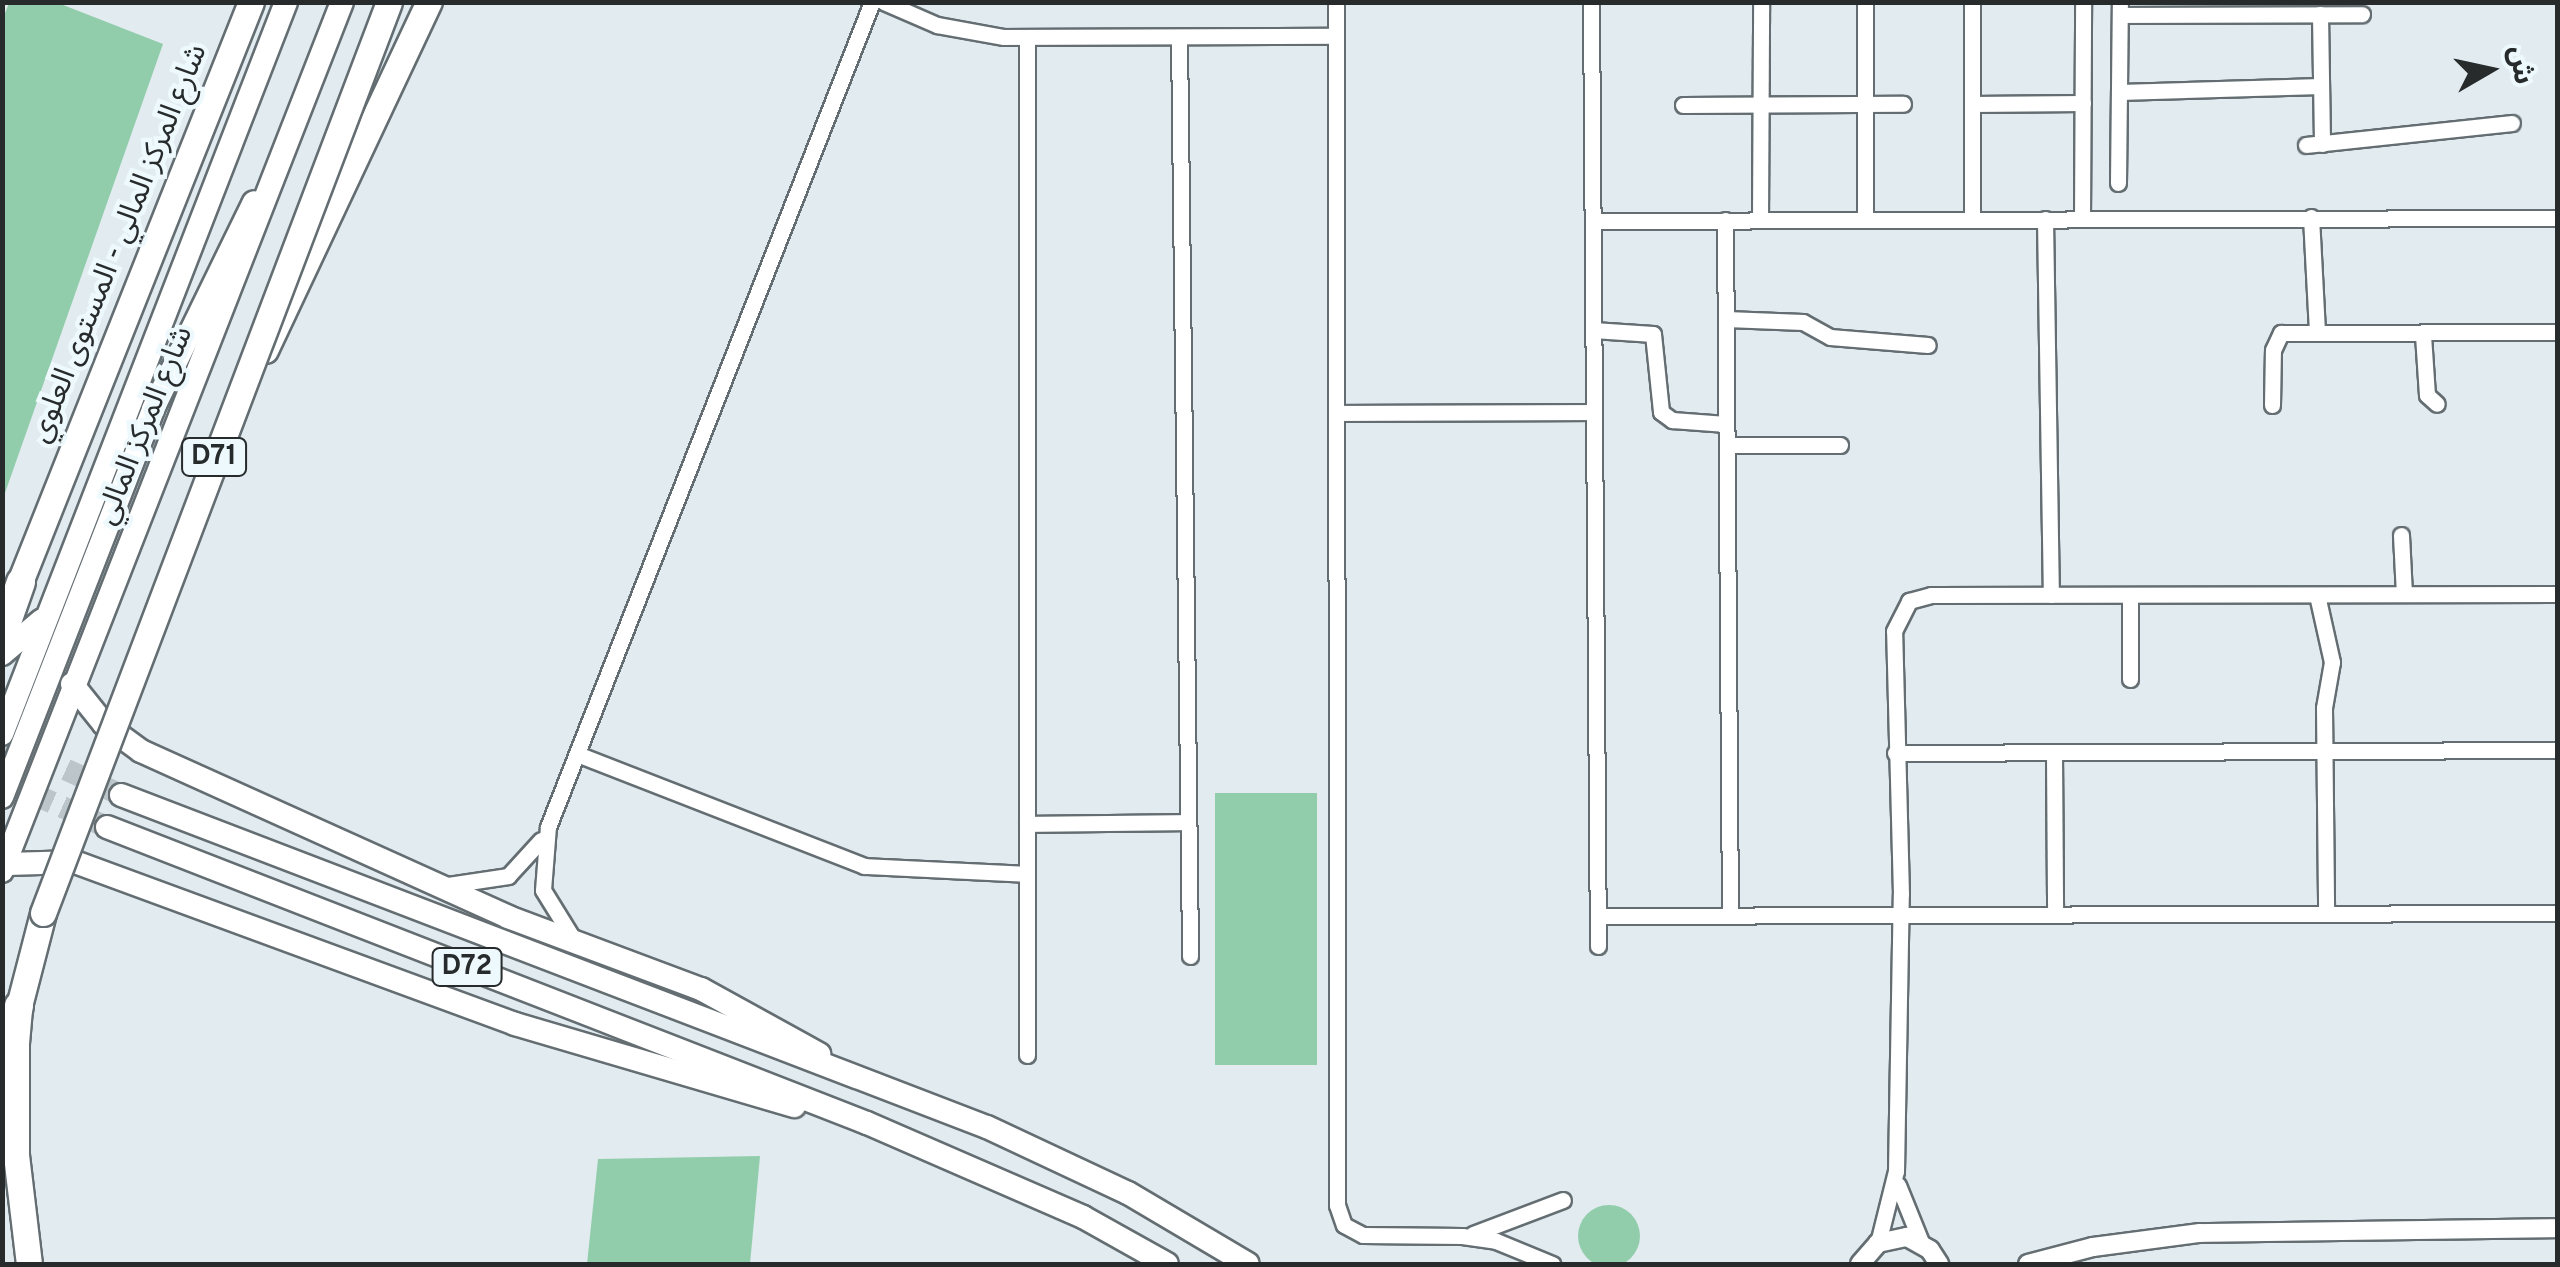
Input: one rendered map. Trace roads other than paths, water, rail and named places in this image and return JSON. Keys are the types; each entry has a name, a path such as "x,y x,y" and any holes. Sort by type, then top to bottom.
{"highway":[{"name":"شارع المركز المالي - المستوى العلوي","path":"2,620 21,582 251,2"},
{"name":"D71","path":"19,1006 43,914 389,2"},
{"path":"241,388 287,311 429,2"},
{"path":"2,636 21,582"},
{"path":"2,1069 19,1006"},
{"path":"19,1006 16,1155 29,1264"}],"main road":[{"name":"شارع المركز المالي","path":"5,717 286,2"},
{"name":"شارع المركز المالي","path":"4,867 72,684 342,2"},
{"path":"2,797 8,770 165,382 305,98"},
{"path":"2,654 48,614"},
{"path":"72,684 128,744 441,886 741,1008 841,1072"},
{"name":"D72","path":"121,795 841,1072 1082,1170 1248,1264"},
{"name":"D72","path":"107,827 827,1108 1052,1203 1167,1264"},
{"path":"4,867 75,862 584,1046 757,1099 827,1108"}],"street":[{"path":"578,943 558,924 543,890 548,827 872,2"},
{"path":"884,2 959,31 1026,38 1336,36"},
{"path":"1336,2 1337,1204 1344,1224 1362,1235 1462,1236 1496,1241 1552,1264"},
{"path":"1591,2 1598,946"},
{"path":"1760,220 1761,2"},
{"path":"1864,2 1864,220"},
{"path":"1972,2 1972,219"},
{"path":"2082,218 2083,2"},
{"path":"2118,183 2120,9 2362,14"},
{"path":"2320,14 2321,86 2314,144 2512,123"},
{"path":"1179,37 1190,956"},
{"path":"1026,38 1027,1055"},
{"path":"2119,92 2321,86"},
{"path":"1972,104 2083,103"},
{"path":"1683,105 1903,104"},
{"path":"2311,218 2317,333"},
{"path":"1593,221 2558,218"},
{"path":"2045,219 2050,595"},
{"path":"1725,220 1730,915"},
{"path":"1726,318 1803,322 1830,337 1928,344"},
{"path":"1593,330 1654,334 1660,412 1672,420 1726,424"},
{"path":"2272,405 2275,340 2281,333 2558,332"},
{"path":"2423,335 2427,395 2437,404"},
{"path":"1336,413 1594,412"},
{"path":"1726,445 1840,446"},
{"path":"2401,536 2404,594"},
{"path":"2317,594 2332,652 2325,750 2326,914"},
{"path":"1860,1264 1878,1242 1896,1171 1894,630 1901,609 1920,596 2558,594"},
{"path":"2130,595 2130,678"},
{"path":"5,717 8,770"},
{"path":"1895,753 2558,750"},
{"path":"577,754 864,866 1027,874"},
{"path":"2054,754 2054,914"},
{"path":"1027,824 1188,822"},
{"path":"441,886 508,876 548,827"},
{"path":"1598,916 2558,913"},
{"path":"1896,1171 1920,1242 1943,1263"},
{"path":"1462,1236 1563,1200"},
{"path":"2028,1264 2092,1248 2200,1234 2558,1228"},
{"path":"1878,1242 1920,1242"}],"tunnel":[{"path":"6,742 121,795"},
{"path":"2,780 107,827"}]}
